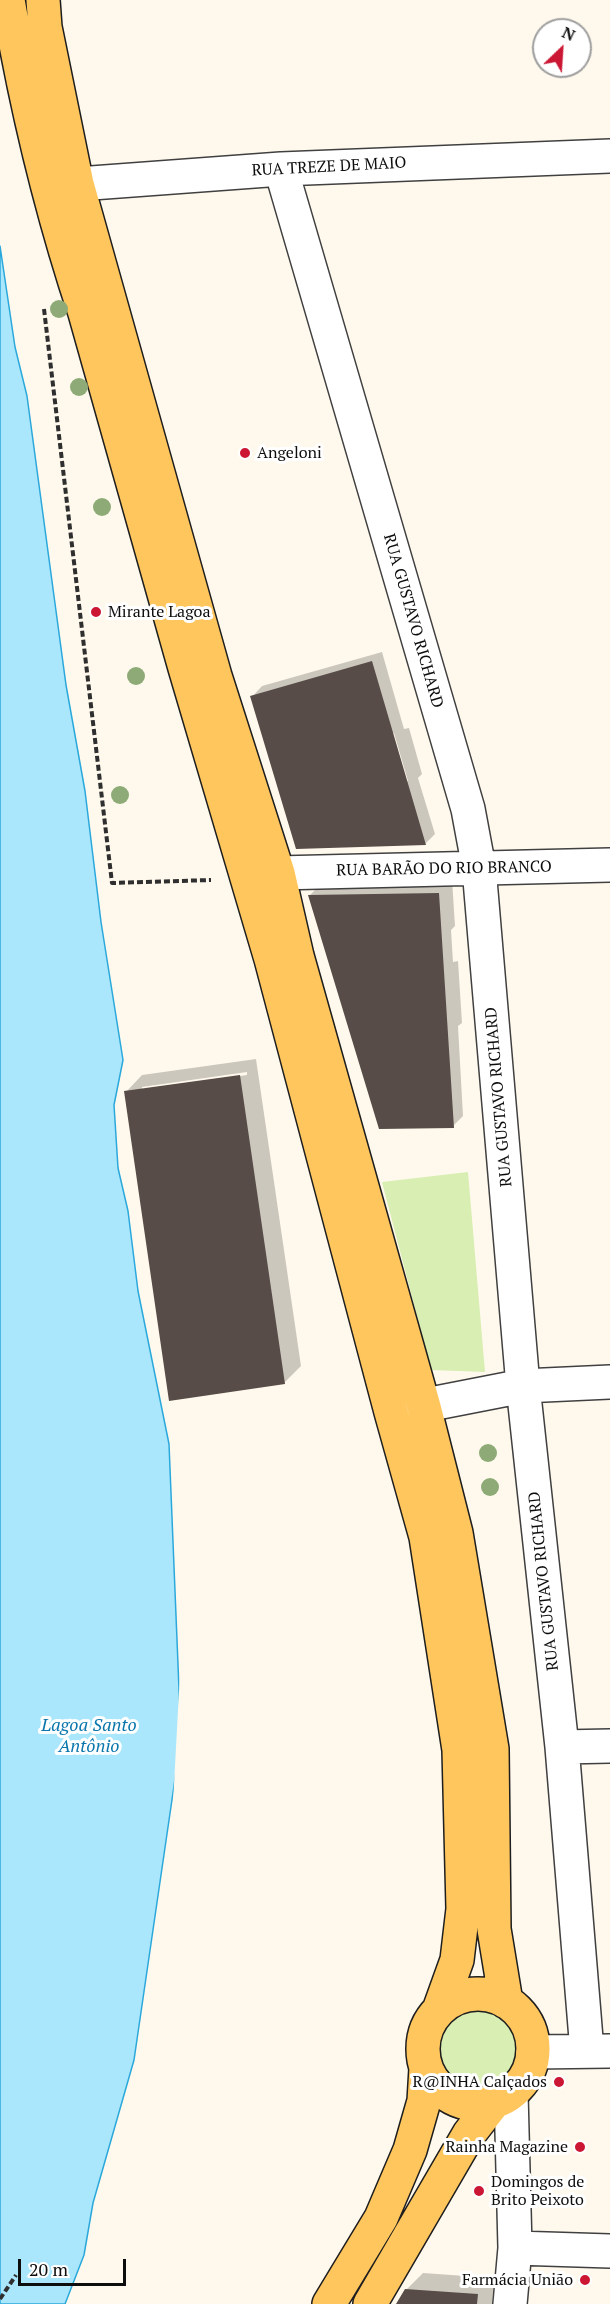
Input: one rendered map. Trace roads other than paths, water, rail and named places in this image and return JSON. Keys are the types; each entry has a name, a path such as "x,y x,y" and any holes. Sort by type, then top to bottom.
{"main road":[{"path":"8,0 23,88 63,185 184,613 215,676 263,876 297,956 347,1185 391,1412 426,1538 459,1750 463,1910 457,1960 439,2010 427,2027 423,2047 426,2068 424,2101 410,2150 381,2218 329,2304"},
{"path":"43,0 63,185"},
{"path":"347,1185 424,1407 456,1533 492,1749 494,1929 506,2001"},
{"path":"370,2304 469,2134 502,2097 526,2075 533,2052 530,2033 521,2015 506,2001 489,1995 471,1994 454,2000 439,2010"},
{"path":"426,2068 440,2088 461,2102 477,2104 502,2097"}],"street":[{"name":"RUA TREZE DE MAIO","path":"63,185 281,169 610,156"},
{"name":"RUA GUSTAVO RICHARD","path":"281,169 468,809 479,868 523,1386 598,2051"},
{"name":"RUA BARÃO DO RIO BRANCO","path":"263,876 610,865"},
{"path":"391,1412 523,1386 610,1382"},
{"path":"562,1747 610,1746"},
{"path":"533,2052 598,2051"},
{"path":"502,2097 515,2248 510,2304"},
{"path":"515,2248 610,2252"}],"water":[{"name":"Lagoa Santo Antônio","path":"0,246 15,347 27,396 66,685 85,791 101,922 123,1060 114,1105 118,1168 128,1211 138,1291 169,1444 181,1738 134,2060 93,2203 84,2255 65,2304 0,2304"}],"place":[{"name":"Angeloni","path":"245,453"},
{"name":"Mirante Lagoa","path":"96,612"},
{"name":"R@INHA Calçados","path":"559,2082"},
{"name":"Rainha Magazine","path":"580,2147"},
{"name":"Domingos de Brito Peixoto","path":"479,2191"},
{"name":"Farmácia União","path":"585,2280"}]}
